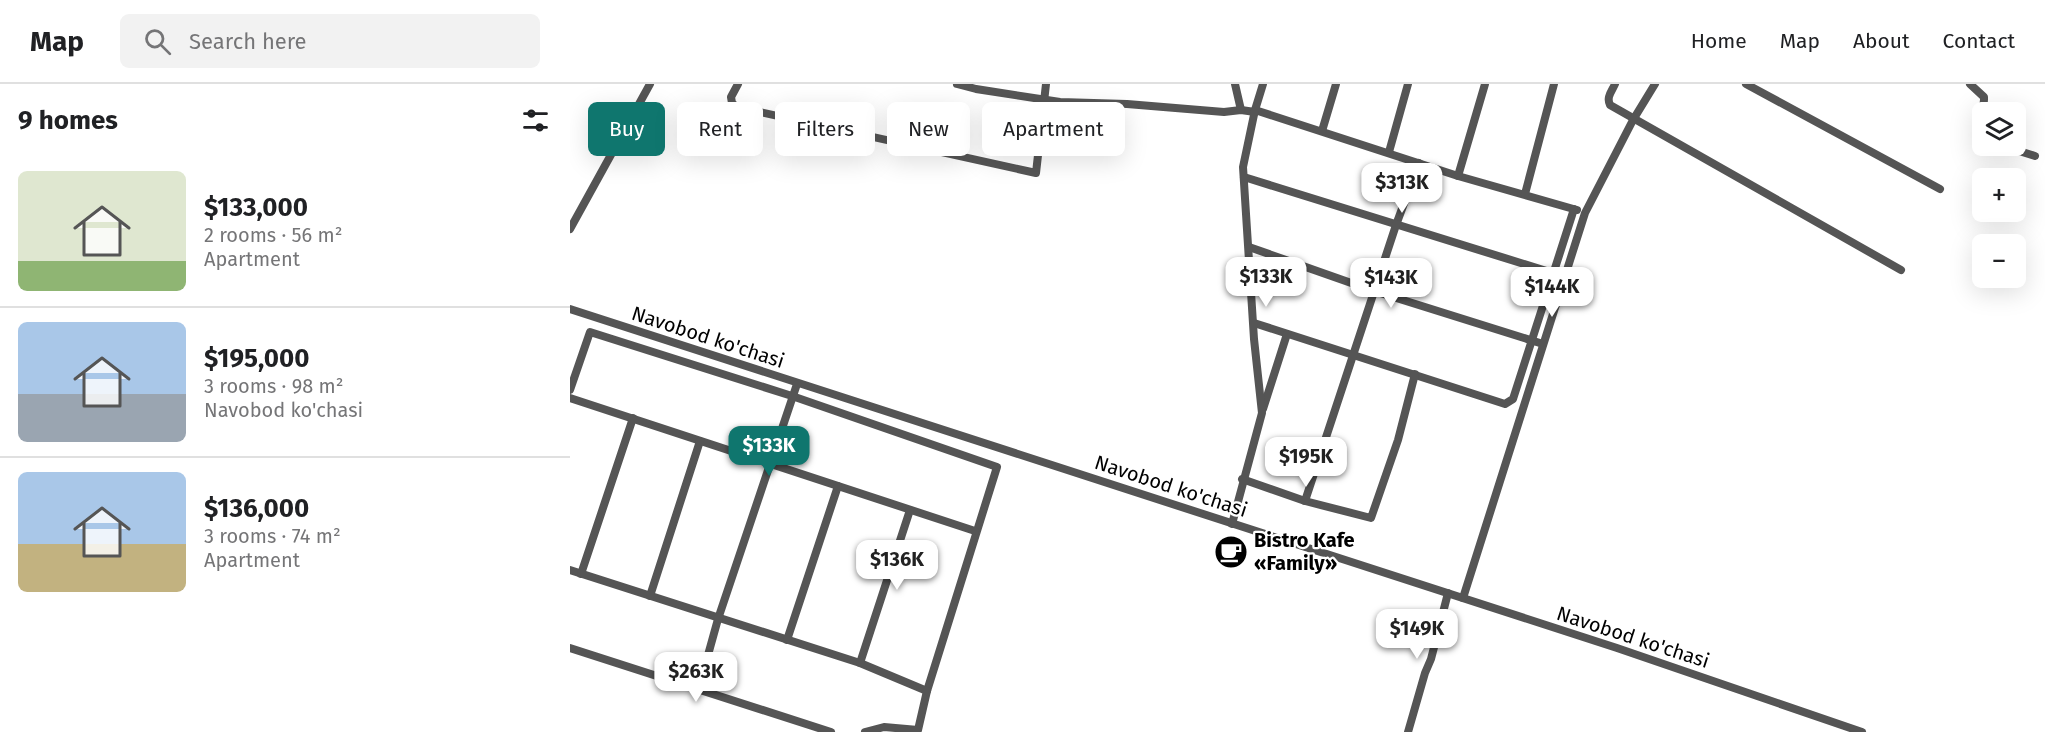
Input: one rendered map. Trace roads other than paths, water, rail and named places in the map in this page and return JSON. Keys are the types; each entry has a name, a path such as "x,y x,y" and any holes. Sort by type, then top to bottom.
{"street":[{"path":"570,229 650,84"},
{"path":"738,84 731,97 732,103 737,107 1036,173 1046,84"},
{"path":"957,84 1060,102 1127,104 1224,112 1255,111 1389,152 1458,176 1585,213"},
{"path":"1235,84 1241,110"},
{"path":"1262,413 1243,167 1263,84"},
{"path":"1322,131 1336,84"},
{"path":"1389,152 1408,84"},
{"path":"1458,176 1485,84"},
{"path":"1525,194 1554,84"},
{"path":"1615,84 1608,101 1610,105 1633,120 1901,270"},
{"path":"1463,598 1585,213 1633,120 1655,84"},
{"path":"1746,84 1940,189"},
{"path":"1970,84 1984,97 1985,102"},
{"path":"2026,153 2035,156"},
{"path":"1305,501 1396,225 1419,163"},
{"path":"1244,177 1553,273"},
{"path":"1254,323 1505,404 1513,399 1574,209"},
{"path":"1249,247 1374,291 1543,344"},
{"name":"Navobod ko'chasi","path":"570,309 1448,593 1862,732"},
{"path":"570,390 590,332 792,396 997,467 975,531 927,691 918,730 884,727 865,732"},
{"path":"1232,524 1242,479 1287,334"},
{"path":"1242,479 1305,501 1371,518 1398,440 1415,375"},
{"path":"698,691 718,619 797,384"},
{"path":"570,398 975,531"},
{"path":"581,574 633,418"},
{"path":"650,596 700,441"},
{"path":"788,640 838,486"},
{"path":"860,663 910,510"},
{"path":"570,570 860,663 927,691"},
{"path":"1408,732 1431,659 1448,593"},
{"path":"570,648 831,732"}],"place":[{"name":"Bistro Kafe «Family»","path":"1231,552"}]}
